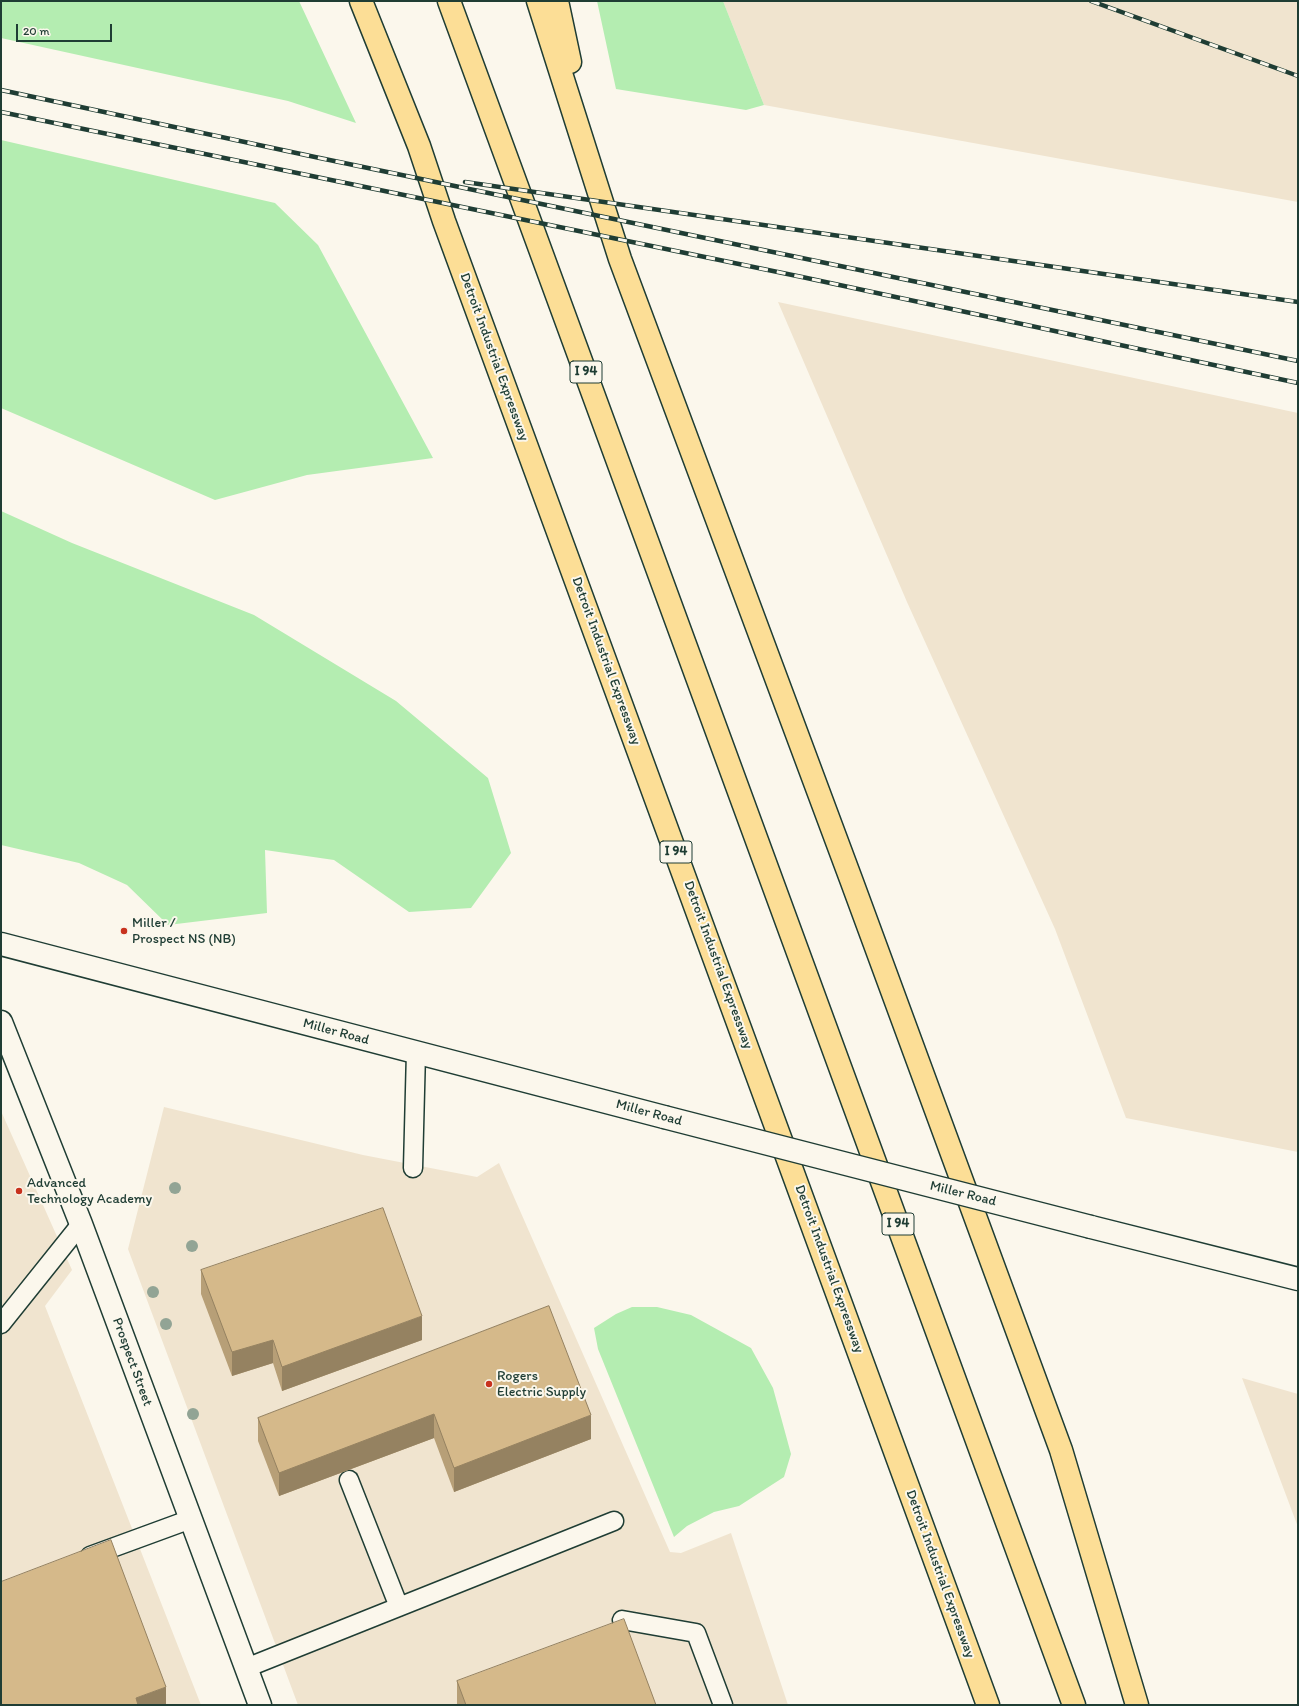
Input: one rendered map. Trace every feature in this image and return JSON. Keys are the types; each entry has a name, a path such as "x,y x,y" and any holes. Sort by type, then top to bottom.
{"highway":[{"name":"Detroit Industrial Expressway","path":"361,1 420,146 444,221 988,1705"},
{"name":"I 94","path":"449,1 767,864 1074,1705"},
{"path":"538,1 622,266 852,882 1061,1450 1137,1705"},
{"path":"557,1 595,184"}],"main road":[{"name":"Miller Road","path":"1,944 664,1117 1298,1279"},
{"name":"Prospect Street","path":"1,1022 81,1224 260,1705"}],"lane":[{"path":"413,1168 416,1052"},
{"path":"1,1324 81,1224"},
{"path":"349,1480 399,1607"},
{"path":"71,1562 190,1519"},
{"path":"246,1668 614,1521"},
{"path":"622,1620 696,1633 723,1705"}],"shaded area":[{"path":"723,1 1298,1 1298,202 764,105"},
{"path":"778,302 1298,413 1298,1152 1126,1118 1055,929 907,602"},
{"path":"164,1107 363,1155 477,1177 499,1163 670,1552 681,1553 731,1533 788,1705 298,1705 128,1249"},
{"path":"1,1111 72,1270 45,1306 201,1705 1,1705"},
{"path":"1242,1378 1298,1394 1298,1527"}],"green space":[{"path":"1,1 299,1 356,123 288,101 1,38"},
{"path":"597,1 723,1 764,105 746,110 616,89"},
{"path":"1,140 275,203 318,245 433,458 307,475 215,500 1,408"},
{"path":"1,511 72,543 254,615 396,701 488,778 511,853 471,908 409,912 334,860 265,850 267,913 168,925 127,885 79,863 1,845"},
{"path":"632,1307 657,1307 691,1315 751,1348 773,1388 791,1454 784,1477 739,1506 714,1512 687,1526 674,1537 598,1349 594,1328 616,1314"}],"building":[{"path":"383,1208 422,1316 282,1367 273,1340 232,1352 201,1270"},
{"name":"Rogers Electric Supply","path":"549,1306 591,1415 454,1468 434,1414 279,1473 258,1418"},
{"path":"111,1540 166,1687 136,1698 138,1705 1,1705 1,1582"},
{"path":"624,1619 656,1705 466,1705 457,1681"}],"railway":[{"path":"1091,1 1298,76"},
{"path":"1,90 315,157 1298,361"},
{"path":"1,112 802,277 1298,383"},
{"path":"465,182 1298,302"}],"place":[{"name":"Miller / Prospect NS (NB)","path":"124,931"},
{"name":"Advanced Technology Academy","path":"19,1191"},
{"name":"Rogers Electric Supply","path":"489,1384"}]}
